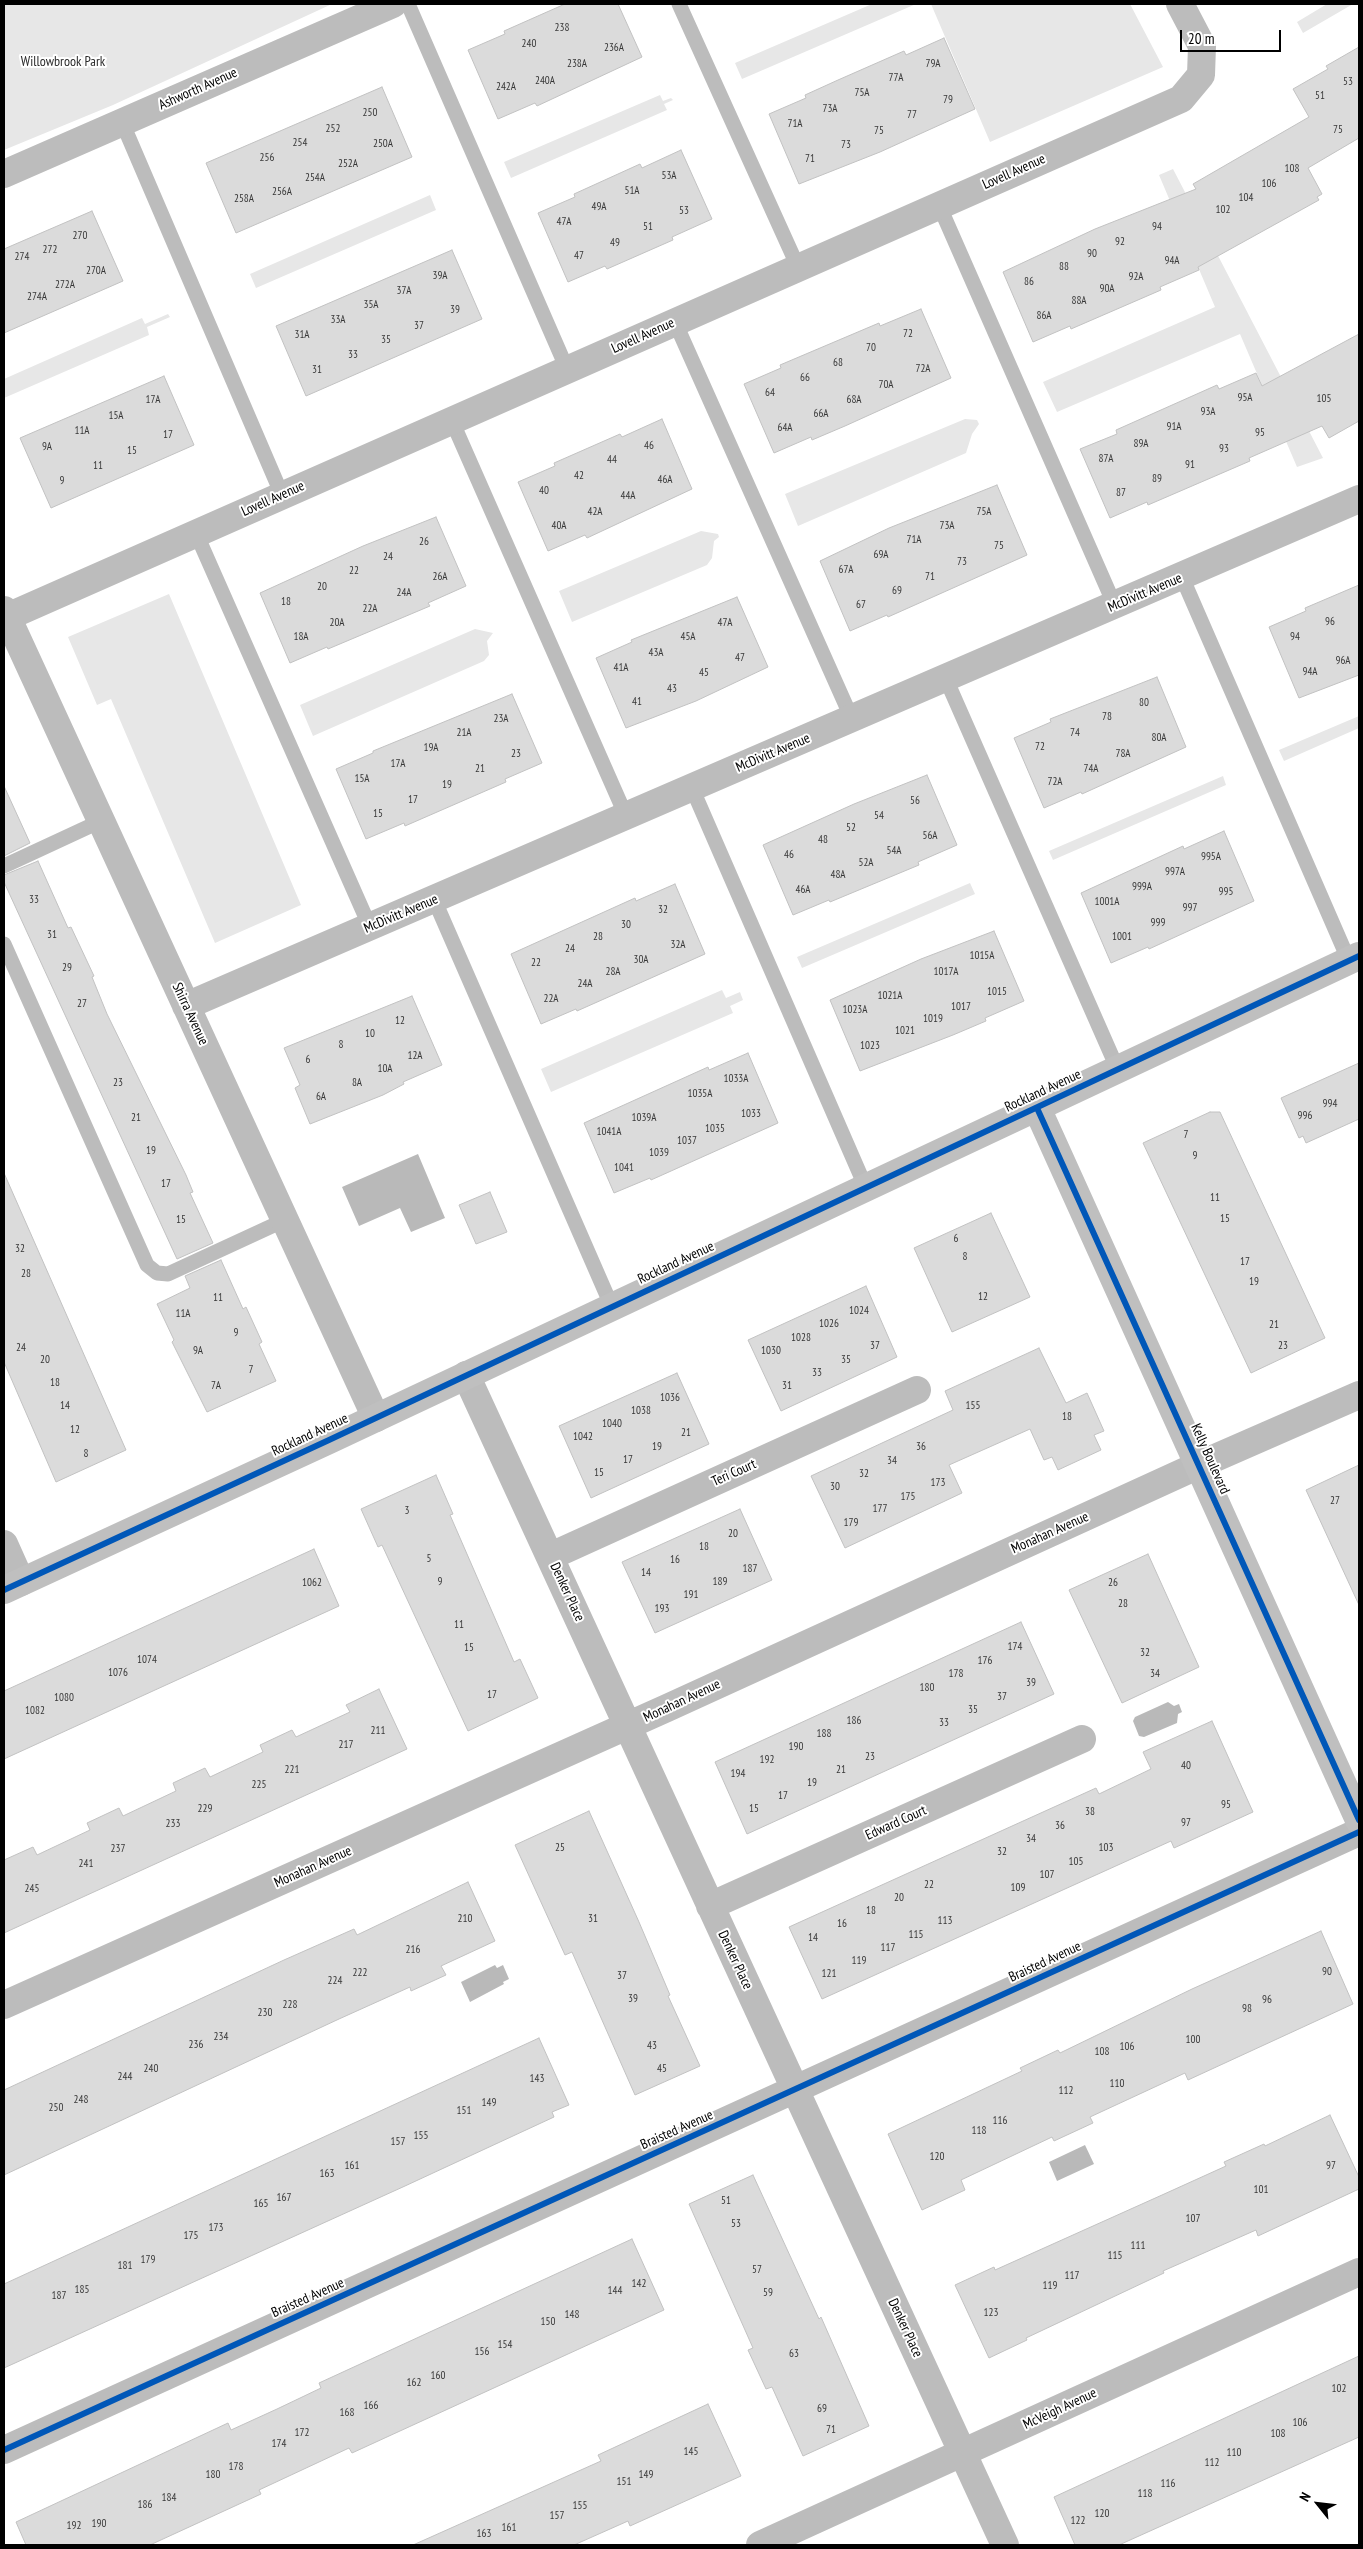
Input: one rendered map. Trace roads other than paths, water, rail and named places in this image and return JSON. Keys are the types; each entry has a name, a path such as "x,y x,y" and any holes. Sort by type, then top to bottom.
{"street":[{"name":"Ashworth Avenue","path":"4,174 393,4"},
{"name":"Lovell Avenue","path":"5,613 196,533 1181,99 1201,75 1202,46 1180,4"},
{"name":"McDivitt Avenue","path":"186,1006 1359,499"},
{"name":"Shirra Avenue","path":"5,613 376,1418"},
{"name":"Rockland Avenue","path":"12,1586 376,1418 1354,959"},
{"name":"Kelly Boulevard","path":"1037,1108 1359,1820"},
{"name":"Denker Place","path":"466,1375 1005,2545"},
{"name":"Teri Court","path":"551,1556 917,1390"},
{"name":"Monahan Avenue","path":"4,2005 628,1726 1199,1465 1359,1395"},
{"path":"4,1544 12,1586"},
{"name":"Edward Court","path":"710,1906 1082,1739"},
{"name":"Braisted Avenue","path":"4,2450 1359,1832"},
{"name":"McVeigh Avenue","path":"760,2545 1359,2272"}],"lane":[{"path":"408,4 567,369"},
{"path":"679,4 798,267"},
{"path":"122,122 282,495"},
{"path":"939,205 1115,606"},
{"path":"675,322 852,719"},
{"path":"452,421 626,816"},
{"path":"196,533 370,927"},
{"path":"1182,577 1354,959"},
{"path":"946,678 1118,1070"},
{"path":"692,788 866,1188"},
{"path":"4,866 101,821"},
{"path":"434,900 612,1306"},
{"path":"4,944 147,1265 157,1273 168,1274 285,1220"}],"park label":[{"name":"Willowbrook Park","path":"63,62"}]}
